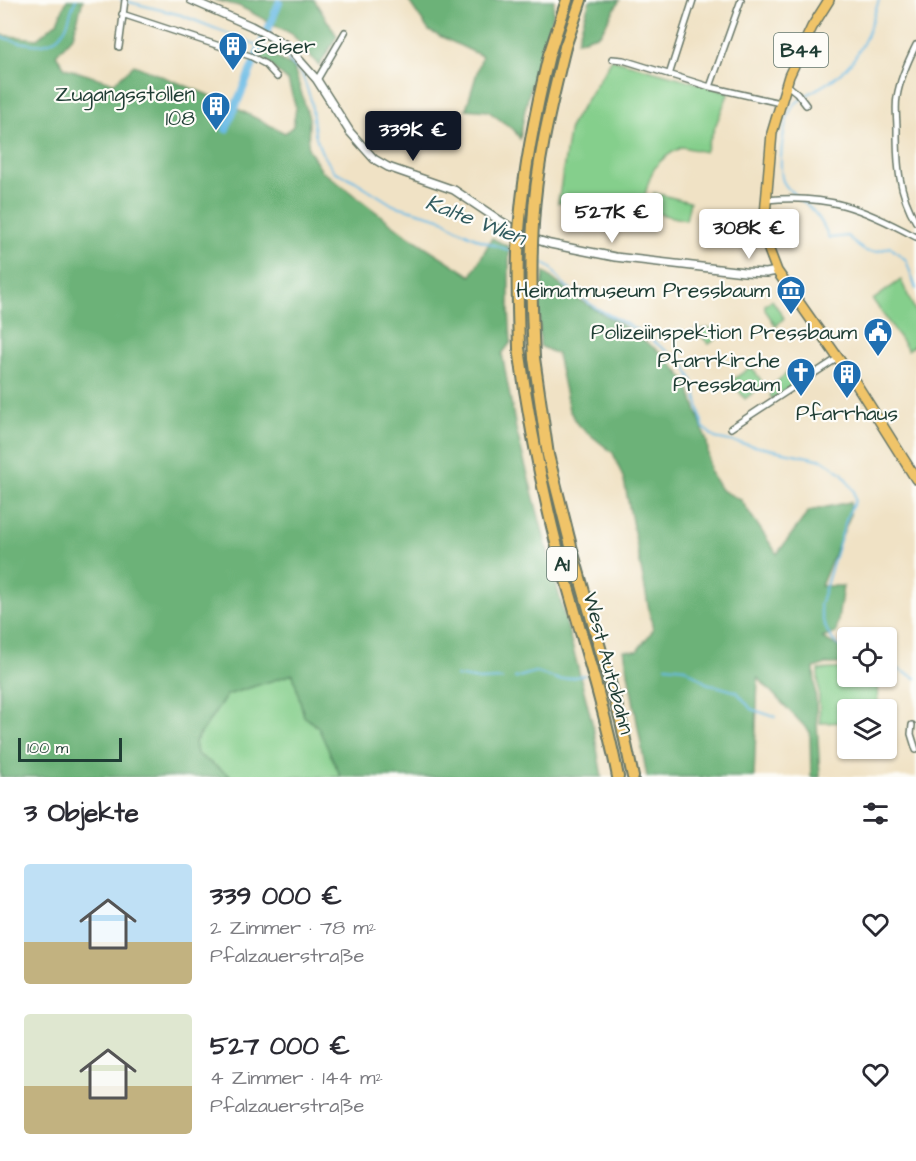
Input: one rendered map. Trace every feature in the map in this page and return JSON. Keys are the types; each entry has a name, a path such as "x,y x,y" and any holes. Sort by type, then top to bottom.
{"highway":[{"name":"West Autobahn","path":"567,0 549,55 533,120 520,220 517,272 519,348 527,411 539,473 606,723 618,777"},
{"name":"West Autobahn","path":"581,0 565,47 546,124 533,222 531,274 534,358 548,455 572,550 621,722 633,777"}],"main road":[{"name":"B44","path":"829,0 812,27 786,84 780,104 768,154 767,240 777,271 838,358 916,478"}],"street":[{"path":"119,47 125,0"},
{"path":"191,0 277,39 297,55 317,80 350,132 374,159 454,190 528,237 550,244 615,257 744,272 777,271"},
{"path":"669,75 693,0"},
{"path":"710,87 741,0"},
{"path":"122,12 250,56 265,64 277,77"},
{"path":"317,80 345,32"},
{"path":"916,45 901,81 897,99 896,159 901,188 916,222"},
{"path":"612,59 623,60 710,87 780,104"},
{"path":"786,84 806,105"},
{"path":"766,200 791,197 840,204 861,210 916,237"},
{"path":"731,428 838,358"},
{"path":"912,725 911,734 916,750"}],"green space":[{"path":"67,0 83,0 73,36 56,55 65,68 114,83 134,65 216,98 285,133 293,126 296,108 288,81 261,57 263,49 294,68 309,118 308,148 321,170 404,233 471,276 492,238 509,247 511,342 502,354 516,429 593,726 602,777 341,777 318,727 304,716 293,674 227,695 195,741 197,754 232,777 0,777 0,35 37,39 57,22"},
{"path":"215,0 314,0 337,36 319,66 292,34 239,6"},
{"path":"408,0 554,0 553,15 538,59 520,139 514,130 488,111 466,109 482,56 429,31"},
{"path":"590,0 620,0 600,34 577,41"},
{"path":"612,59 729,92 705,152 682,147 664,158 651,175 643,203 558,203 570,126"},
{"path":"654,193 690,202 686,220 650,212"},
{"path":"544,272 579,300 623,326 664,355 687,382 707,442 710,472 721,490 741,500 777,554 809,511 850,502 850,516 821,586 843,586 836,633 822,638 837,646 837,664 826,664 814,668 820,777 811,777 810,732 758,678 754,777 647,777 624,650 637,651 653,630 624,480 613,453 578,425 569,410 557,354 540,346 539,312"},
{"path":"901,280 916,313 916,344 908,350 873,300"},
{"path":"772,300 784,318 776,326 765,310 765,305"},
{"path":"719,327 724,333 709,344 695,330"},
{"path":"801,366 807,376 772,399 770,395 773,392 770,387 790,371 791,373"},
{"path":"751,367 764,384 745,399 731,381"},
{"path":"837,669 837,687 877,687 878,699 837,699 837,722 820,723 818,670"},
{"path":"293,674 304,716 318,727 341,777 232,777 197,754 195,742 227,695"}],"waterway":[{"name":"Kalte Wien","path":"0,37 34,44 50,42 58,37 66,27 76,0"},
{"name":"Kalte Wien","path":"121,0 181,15 285,56 302,74 311,100 315,134 321,151 334,171 355,181 393,205 440,218 480,240 514,252"},
{"path":"879,0 867,35 854,59 835,78 802,98 792,109 783,138 782,178 791,191 818,217 829,238 848,236 862,249 871,252 890,247 906,260 916,289"},
{"path":"226,129 279,3"},
{"name":"Kalte Wien","path":"534,258 551,268 563,284 596,308 641,332 684,364 693,382 703,427 715,438 823,460 842,473 854,491 855,501 848,514 820,605 822,619 837,644"},
{"path":"666,666 685,668 706,683 737,692 751,709 775,717"},
{"name":"Kalte Wien","path":"897,668 916,678"},
{"path":"515,678 535,672 560,680 585,675"},
{"path":"456,676 479,680 502,679"}],"place":[{"name":"Seiser","path":"233,72"},
{"name":"Zugangsstollen 108","path":"216,132"},
{"name":"Heimatmuseum Pressbaum","path":"791,316"},
{"name":"Polizeiinspektion Pressbaum","path":"878,358"},
{"name":"Pfarrkirche Pressbaum","path":"801,398"},
{"name":"Pfarrhaus","path":"847,400"}]}
